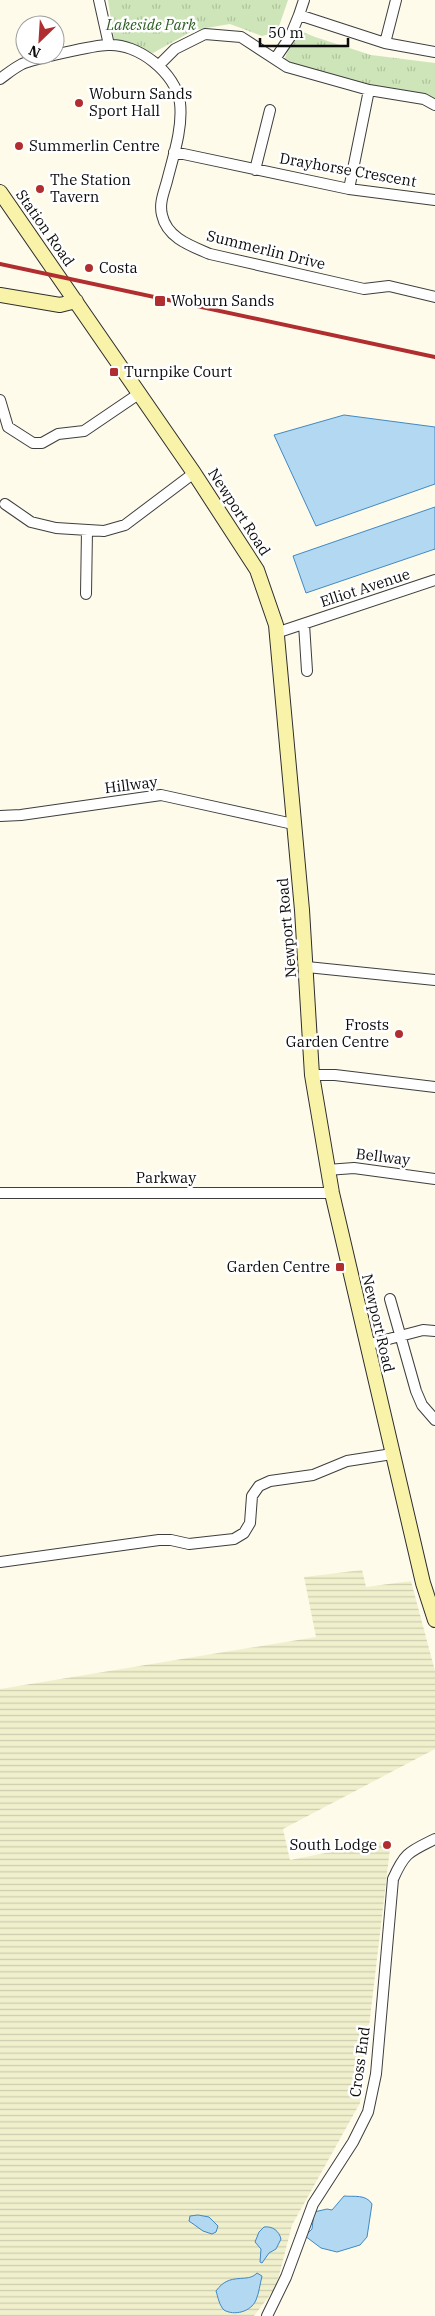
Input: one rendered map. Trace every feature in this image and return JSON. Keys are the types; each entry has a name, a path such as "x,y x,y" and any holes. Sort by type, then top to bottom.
{"street":[{"path":"99,0 108,45"},
{"path":"274,59 290,37 304,0"},
{"path":"385,43 396,0"},
{"path":"299,15 385,43 435,52"},
{"path":"159,66 175,49 205,34 240,37 287,67 369,90 424,99 435,105"},
{"name":"Summerlin Drive","path":"0,79 23,63 108,45 132,49 159,66 168,75 180,102 178,138 161,204 162,216 168,229 177,238 190,246 210,254 364,289 389,286 435,297"},
{"path":"349,189 369,90"},
{"name":"Drayhorse Crescent","path":"255,170 270,110"},
{"name":"Drayhorse Crescent","path":"174,152 349,189 435,200"},
{"name":"Station Road","path":"0,192 63,283"},
{"name":"Newport Road","path":"63,283 140,393 257,570 276,625 307,967 312,1075 327,1170 392,1454 423,1583 435,1620"},
{"path":"0,294 60,305 76,301"},
{"path":"0,400 4,429 33,443 42,443 58,434 84,432 140,393"},
{"path":"5,504 31,522 56,528 104,531 125,525 194,473"},
{"path":"86,594 87,530"},
{"name":"Elliot Avenue","path":"276,633 435,580"},
{"path":"304,624 307,671"},
{"name":"Hillway","path":"0,816 20,816 161,795 293,824"},
{"path":"307,967 435,980"},
{"path":"312,1075 335,1075 435,1087"},
{"name":"Bellway","path":"327,1170 354,1168 435,1179"},
{"name":"Parkway","path":"0,1193 332,1193"},
{"path":"390,1299 416,1391 422,1405 435,1420"},
{"path":"366,1345 423,1330 435,1331"},
{"path":"0,1562 159,1540 171,1540 189,1544 234,1539 244,1533 250,1523 252,1496 259,1486 270,1481 313,1475 347,1461 392,1454"},
{"name":"Cross End","path":"267,2316 286,2277 313,2204 353,2142 368,2112 376,2074 393,1879 402,1859 410,1852 435,1839"}],"green space":[{"name":"Lakeside Park","path":"108,0 288,0 277,32 262,36 230,24 194,30 153,53 114,39"},
{"path":"296,29 371,55 435,63 435,103 313,72 284,61"},
{"path":"362,1570 366,1587 411,1581 435,1671 435,1749 283,1829 290,1860 391,1840 360,2103 292,2225 276,2287 254,2316 0,2316 0,1689 316,1637 304,1577"}],"water":[{"path":"344,415 435,427 435,484 316,526 274,435"},
{"path":"435,507 435,549 306,593 293,556"},
{"path":"344,2196 363,2197 372,2204 367,2237 360,2245 337,2252 321,2248 305,2236 312,2229 314,2212 327,2209 332,2210"},
{"path":"190,2216 209,2217 218,2226 216,2232 212,2234 203,2231 189,2221"},
{"path":"264,2227 270,2227 275,2230 281,2239 276,2249 269,2253 262,2263 260,2262 261,2249 255,2242 259,2232"},
{"path":"257,2273 262,2276 254,2304 246,2310 237,2313 224,2310 216,2291 221,2285 232,2279 248,2278"}],"railway":[{"path":"0,264 435,357"}],"place":[{"name":"Woburn Sands Sport Hall","path":"79,103"},
{"name":"Summerlin Centre","path":"19,146"},
{"name":"The Station Tavern","path":"40,189"},
{"name":"Costa","path":"89,268"},
{"name":"Woburn Sands","path":"160,301"},
{"name":"Turnpike Court","path":"114,372"},
{"name":"Frosts Garden Centre","path":"399,1034"},
{"name":"Garden Centre","path":"340,1267"},
{"name":"South Lodge","path":"387,1845"}]}
